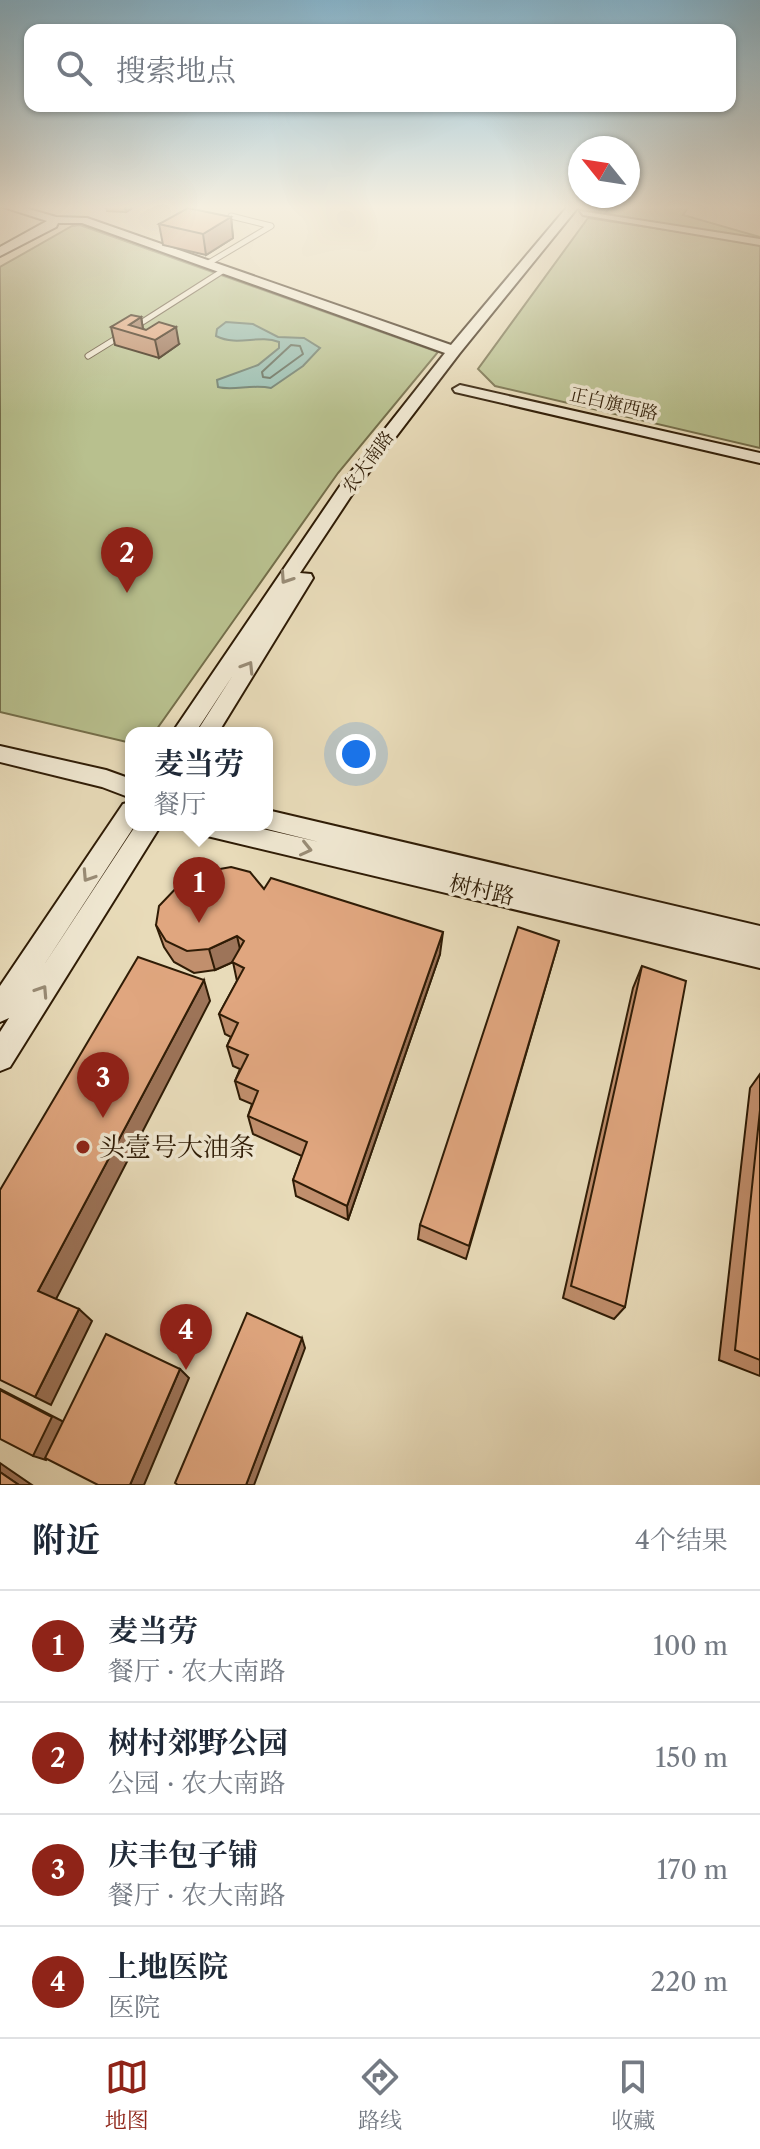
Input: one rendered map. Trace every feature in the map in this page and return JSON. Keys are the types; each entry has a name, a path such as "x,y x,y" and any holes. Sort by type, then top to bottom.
{"main road":[{"path":"239,275 454,351"},
{"name":"农大南路","path":"187,727 346,490 454,351 522,275"},
{"name":"农大南路","path":"211,727 359,493 530,275"},
{"name":"正白旗西路","path":"460,389 760,458"},
{"path":"0,754 106,779 125,787"},
{"path":"0,1009 125,820"},
{"name":"树村路","path":"273,821 760,938"},
{"path":"0,1057 145,831"},
{"name":"树村路","path":"229,831 760,956"}],"lane":[{"path":"88,356 216,275"}],"green space":[{"path":"0,275 222,275 438,352 338,473 158,727 125,727 125,742 0,712"},
{"path":"546,275 760,275 760,448 495,386 478,369"}],"water":[{"path":"226,322 253,324 278,337 304,338 320,348 303,366 271,388 218,387 217,380 258,365 279,348 279,342 271,340 232,340 216,336 217,329"}],"building":[{"path":"131,315 141,317 129,325 146,330 159,322 176,327 155,340 111,327"},
{"path":"231,867 250,872 264,889 271,878 443,932 347,1206 293,1180 307,1142 248,1116 258,1091 235,1081 248,1055 227,1046 238,1023 219,1014 244,968 232,962 244,941 237,936 209,949 187,951 166,941 156,925 159,906 180,884 203,872"},
{"path":"518,927 559,941 469,1246 420,1225"},
{"path":"138,957 204,980 38,1291 79,1309 35,1397 0,1380 0,1190"},
{"path":"642,966 686,981 625,1307 571,1286"},
{"path":"760,1110 760,1360 735,1350"},
{"path":"247,1313 302,1338 246,1485 178,1485 175,1483"},
{"path":"106,1334 180,1369 130,1485 98,1485 45,1458"},
{"path":"0,1390 52,1417 33,1456 0,1439"},
{"path":"0,1472 19,1485 0,1485"}],"place":[{"name":"树村郊野公园","path":"127,593"},
{"name":"麦当劳","path":"199,923"},
{"name":"庆丰包子铺","path":"103,1118"},
{"name":"头壹号大油条","path":"83,1147"},
{"name":"上地医院","path":"186,1370"}]}
